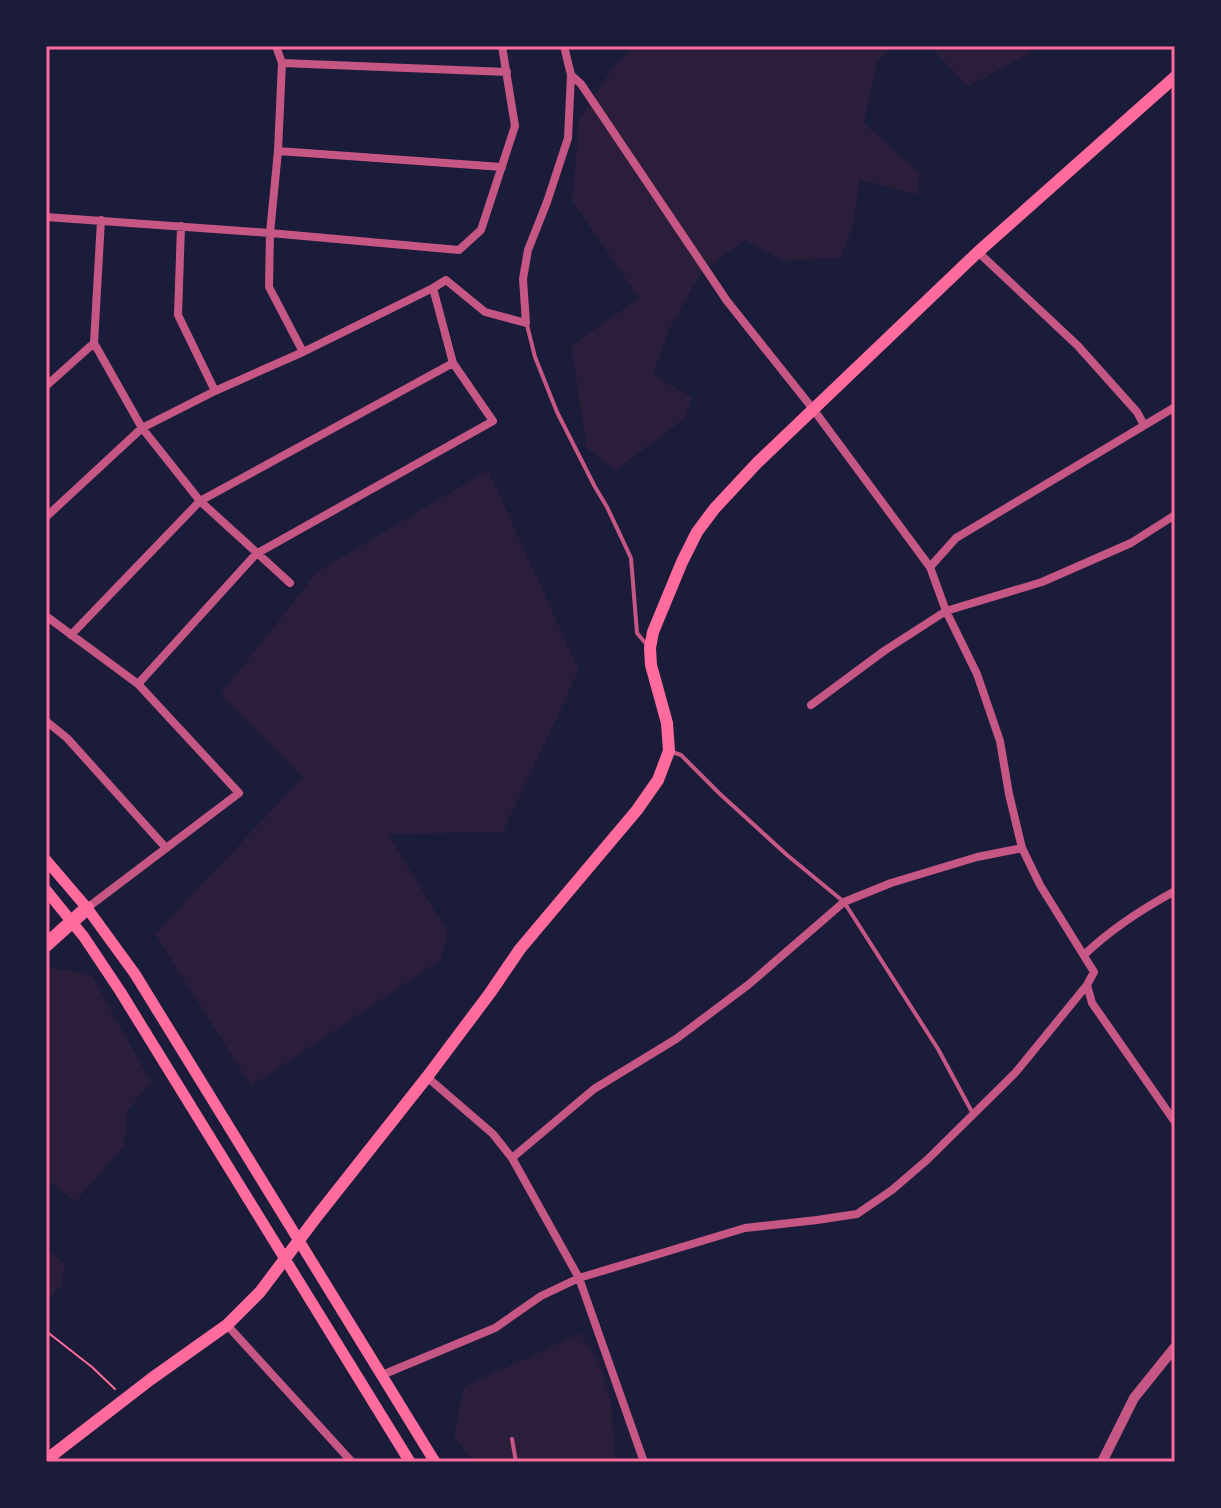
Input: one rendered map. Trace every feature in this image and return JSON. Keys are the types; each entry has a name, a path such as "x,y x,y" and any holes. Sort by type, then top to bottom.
{"highway":[{"path":"46,945 87,908"}],"main road":[{"path":"46,1460 227,1325 267,1284 427,1077 528,938 637,810 658,780 669,751 667,723 651,665 653,632 697,532 715,508 757,463 978,252 1175,77"},
{"path":"46,860 87,908 135,974 435,1462"},
{"path":"46,890 120,991 410,1462"}],"street":[{"path":"276,46 282,63 269,287 303,352"},
{"path":"46,217 459,250 481,230 515,126 502,46"},
{"path":"46,517 142,428 446,280 485,312 526,323 523,279 528,250 568,138 571,75 564,46"},
{"path":"282,63 507,72"},
{"path":"382,1375 495,1328 541,1296 579,1278 745,1228 857,1214 927,1160 1016,1072 1087,985 1094,972 1040,885 1022,848 1000,741 977,674 946,611 930,567 813,409 727,301 581,84 571,75"},
{"path":"278,151 502,167"},
{"path":"101,220 94,343 142,428 200,501 290,583"},
{"path":"181,226 178,315 215,391"},
{"path":"978,252 1078,346 1137,412 1144,425"},
{"path":"138,684 256,554 493,421 453,363 433,288"},
{"path":"46,386 94,343"},
{"path":"71,635 200,501 453,363"},
{"path":"930,567 956,538 1175,407"},
{"path":"811,705 884,651 946,611 1042,582 1131,543 1175,515"},
{"path":"46,616 138,684 239,793 87,908"},
{"path":"46,721 67,738 166,848"},
{"path":"512,1158 594,1089 676,1039 748,985 844,902 891,883 977,857 1022,848"},
{"path":"1084,955 1137,912 1175,891"},
{"path":"1087,985 1099,1015 1175,1122"},
{"path":"427,1077 493,1134 512,1158 579,1278 644,1462"},
{"path":"227,1325 352,1462"},
{"path":"1102,1462 1134,1398 1175,1347"}],"lane":[{"path":"526,323 535,357 557,412 631,558 637,633 650,648"},
{"path":"669,751 681,755 742,814 844,902 938,1049 973,1114"},
{"path":"512,1439 516,1462"}],"path":[{"path":"46,1331 92,1367 124,1399"}],"shaded area":[{"path":"635,46 894,46 877,62 864,123 920,174 917,195 859,179 854,224 840,258 784,261 745,240 702,271 668,332 653,375 692,397 685,418 616,470 587,448 571,346 639,298 572,201 579,120 613,67"},
{"path":"930,46 1033,46 1029,53 968,87"},
{"path":"488,470 579,670 503,832 388,834 448,932 440,960 251,1086 155,934 303,777 221,694 317,572"},
{"path":"46,967 91,974 151,1082 128,1110 124,1146 75,1202 46,1178"},
{"path":"46,1249 65,1263 62,1285 46,1302"},
{"path":"580,1333 599,1363 611,1399 615,1462 473,1462 454,1436 464,1387"}]}
